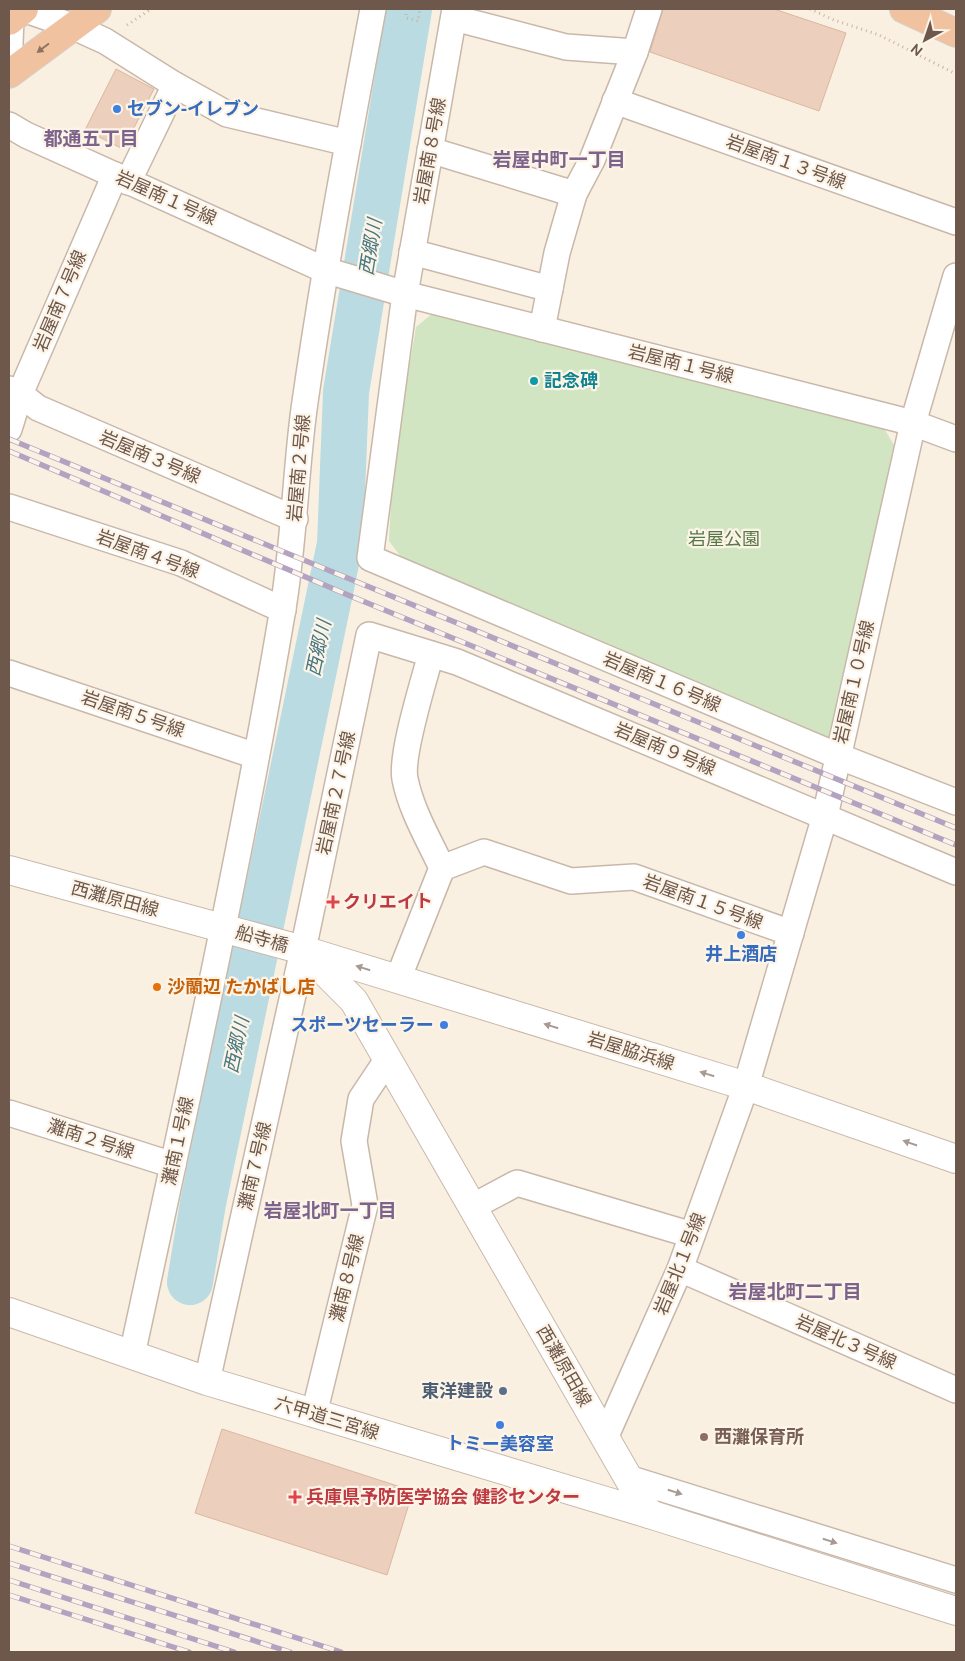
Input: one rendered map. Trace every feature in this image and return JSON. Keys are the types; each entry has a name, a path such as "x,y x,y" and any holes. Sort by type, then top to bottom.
{"highway":[{"path":"9,74 96,9"},
{"path":"904,9 956,33"}],"street":[{"name":"岩屋南２号線","path":"222,927 283,610 304,413 325,270 373,9"},
{"path":"542,329 557,253 574,194 592,160 616,101 649,9"},
{"path":"9,67 17,13 72,26 105,41 175,85 227,114 348,142"},
{"path":"454,13 566,46 635,52"},
{"name":"岩屋南８号線","path":"370,558 405,294 454,13"},
{"name":"岩屋南７号線","path":"9,429 14,392 121,178 175,85"},
{"name":"岩屋南１３号線","path":"616,101 956,222"},
{"name":"岩屋南１号線","path":"9,125 26,135 325,270 405,294 913,423 956,439"},
{"path":"430,150 574,194"},
{"path":"412,252 550,289"},
{"name":"岩屋南１０号線","path":"746,1086 825,816 913,423 956,276"},
{"name":"岩屋南３号線","path":"14,392 38,408 294,520"},
{"name":"岩屋南４号線","path":"9,507 181,563 283,610"},
{"name":"岩屋南１６号線","path":"370,558 838,756 954,796"},
{"name":"岩屋南９号線","path":"369,635 466,666 956,872"},
{"name":"岩屋南２７号線","path":"303,950 369,635"},
{"path":"398,979 442,868 404,777 408,743 431,654"},
{"name":"岩屋南５号線","path":"9,673 256,756"},
{"name":"岩屋南１５号線","path":"442,868 484,852 571,881 634,877 790,933"},
{"name":"西灘原田線","path":"9,870 222,927"},
{"name":"船寺橋","path":"222,927 303,950"},
{"name":"灘南１号線","path":"132,1355 222,927"},
{"name":"岩屋脇浜線","path":"303,950 746,1086 956,1159"},
{"name":"西灘原田線","path":"303,950 354,1001 649,1514"},
{"name":"灘南７号線","path":"207,1381 303,950"},
{"name":"灘南８号線","path":"314,1414 366,1205 354,1141 361,1099 387,1060"},
{"name":"岩屋北１号線","path":"605,1438 680,1269 746,1086"},
{"name":"灘南２号線","path":"9,1113 173,1165"},
{"path":"472,1206 517,1183 692,1235"},
{"name":"岩屋北３号線","path":"680,1269 956,1390"},
{"name":"六甲道三宮線","path":"9,1312 207,1381 649,1514"},
{"path":"628,1478 956,1580"},
{"path":"649,1514 956,1611"}],"path":[{"path":"406,9 406,18 418,21 420,9"},
{"path":"810,9 834,20 879,35 956,74"}],"green space":[{"name":"岩屋公園","path":"433,313 883,427 896,448 830,744 408,566 389,541 393,463 416,327"}],"building":[{"path":"663,9 774,9 846,33 819,111 650,52"},
{"path":"116,69 154,89 123,149 85,130"},
{"path":"222,1429 413,1491 387,1575 195,1513"}],"waterway":[{"name":"西郷川","path":"190,1282 203,1203 340,544 346,392 409,9"}],"railway":[{"path":"9,439 956,828"},
{"path":"9,451 348,595 956,845"},
{"path":"9,1546 341,1652"},
{"path":"9,1563 290,1652"},
{"path":"9,1580 234,1652"},
{"path":"9,1595 189,1652"}],"place":[{"name":"セブン-イレブン","path":"117,109"},
{"name":"記念碑","path":"534,381"},
{"name":"クリエイト","path":"333,902"},
{"name":"井上酒店","path":"741,935"},
{"name":"沙蘭辺 たかばし店","path":"157,987"},
{"name":"スポーツセーラー","path":"444,1025"},
{"name":"東洋建設","path":"503,1391"},
{"name":"トミー美容室","path":"500,1425"},
{"name":"西灘保育所","path":"704,1437"},
{"name":"兵庫県予防医学協会 健診センター","path":"295,1497"}],"district":[{"name":"都通五丁目","path":"91,138"},
{"name":"岩屋中町一丁目","path":"559,159"},
{"name":"岩屋北町一丁目","path":"330,1210"},
{"name":"岩屋北町二丁目","path":"795,1291"}]}
